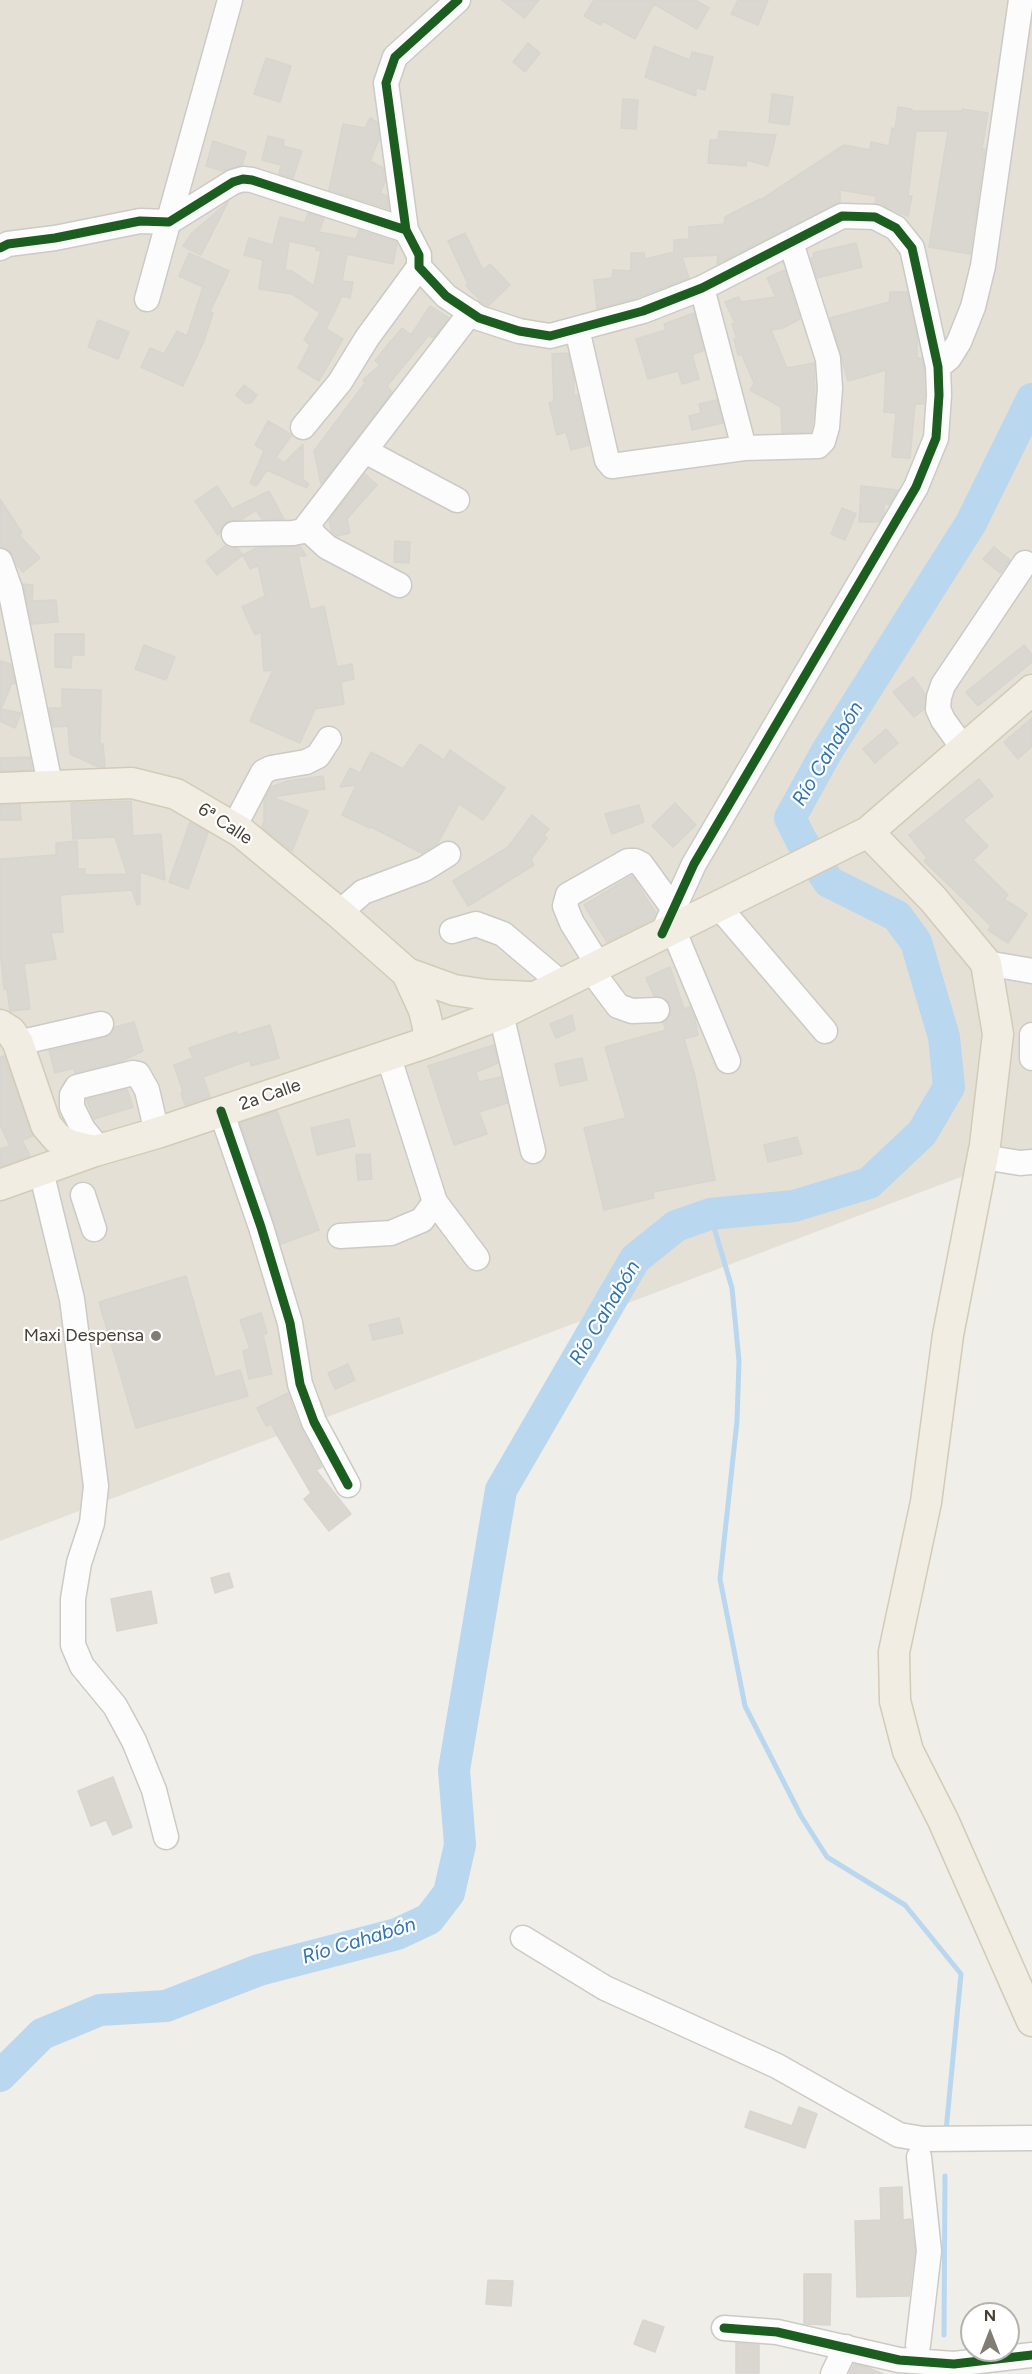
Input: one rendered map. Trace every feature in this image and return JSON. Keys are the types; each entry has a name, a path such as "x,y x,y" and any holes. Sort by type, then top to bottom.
{"main road":[{"name":"2a Calle","path":"0,1185 97,1150 157,1133 428,1042 501,1014 595,968 669,924 719,907 858,837 1032,690"},
{"name":"6ª Calle","path":"0,788 50,784 132,783 176,794 234,828 339,913 407,973 454,990 487,995 549,990"},
{"path":"858,837 933,899 986,963 998,1034 983,1157 948,1335 926,1502 894,1652 896,1701 908,1751 943,1820 1032,2021"},
{"name":"6ª Calle","path":"407,973 424,1010 428,1027 428,1042"},
{"path":"9,1034 46,1125 57,1138 69,1145 97,1150"}],"street":[{"path":"147,299 230,0"},
{"path":"303,427 340,382 367,338 419,267 419,255 406,230 386,83 395,57 458,0"},
{"path":"938,368 949,358 959,342 973,307 983,266 1021,0"},
{"path":"0,248 8,244 55,238 140,221 169,222 233,182 243,179 406,230"},
{"path":"419,267 446,296 479,318 519,332 550,336 644,311 702,288 842,216 875,217 896,228 912,248 938,368 936,438 916,487 694,864 669,924"},
{"path":"577,329 607,460 612,466 744,448 818,446 823,441 827,427 830,388 828,359 791,243"},
{"path":"702,288 744,448"},
{"path":"234,534 303,531 471,312"},
{"path":"365,451 457,500"},
{"path":"308,525 314,535 327,547 399,585"},
{"path":"0,561 10,589 50,784"},
{"path":"963,748 938,709 943,685 1025,563"},
{"path":"234,828 263,772 271,768 306,762 318,756 329,739"},
{"path":"339,913 363,892 424,869 448,854"},
{"path":"657,1010 632,1011 618,1006 595,968 565,906 568,895 628,861 641,864 728,1061"},
{"path":"719,907 825,1031"},
{"path":"452,931 476,924 503,934 549,990"},
{"path":"986,963 1032,971"},
{"path":"501,1014 533,1151"},
{"path":"9,1034 101,1024"},
{"path":"1032,1035 1032,1058"},
{"path":"388,1055 435,1203 477,1258"},
{"path":"97,1150 72,1107 72,1095 77,1087 133,1073 138,1074 147,1090 157,1133"},
{"path":"221,1111 261,1227 290,1323 300,1384 314,1422 348,1485"},
{"path":"983,1157 1020,1163 1032,1162"},
{"path":"41,1171 72,1299 96,1486 92,1523 79,1563 74,1599 73,1645 82,1666 115,1706 134,1742 154,1790 166,1837"},
{"path":"83,1196 94,1228"},
{"path":"340,1236 391,1233 422,1220 435,1203"},
{"path":"523,1938 605,1988 777,2066 899,2135 923,2139 1032,2138"},
{"path":"918,2345 929,2252 919,2157"},
{"path":"724,2328 777,2332 899,2360 954,2364 1032,2355"},
{"path":"833,2374 846,2347"}],"shaded area":[{"path":"0,0 1032,0 1032,1150 0,1541"}],"building":[{"path":"502,0 539,0 524,18"},
{"path":"594,0 695,0 709,8 697,29 654,4 635,39 603,21 601,25 584,16"},
{"path":"738,0 768,0 758,25 731,14"},
{"path":"528,43 540,53 525,72 513,62"},
{"path":"654,46 690,60 692,52 713,57 705,90 696,88 696,96 645,77"},
{"path":"266,58 291,66 280,102 254,94"},
{"path":"772,94 793,97 789,125 769,122"},
{"path":"623,99 638,100 636,129 621,128"},
{"path":"898,107 912,109 912,111 962,111 962,109 988,113 970,254 929,247 948,131 916,131 908,196 912,196 908,216 875,203 876,196 840,190 840,202 717,264 718,255 682,257 689,278 639,297 597,309 594,280 612,278 613,270 631,271 631,253 644,253 645,259 674,252 674,240 689,239 689,227 724,224 725,217 760,199 759,201 844,145 870,150 871,142 889,146 892,128 895,129"},
{"path":"370,118 377,122 379,139 370,161 383,168 385,182 380,193 387,196 389,209 329,190 343,124 365,128"},
{"path":"719,131 776,135 768,166 747,160 746,166 708,163 710,140 718,140"},
{"path":"268,136 284,140 283,146 302,151 293,178 279,174 281,165 262,160"},
{"path":"213,141 246,152 242,165 223,171 206,166"},
{"path":"228,202 201,255 183,246 192,233"},
{"path":"308,213 324,218 319,232 356,239 359,230 397,244 393,264 347,254 342,281 353,282 350,298 342,296 326,329 343,339 319,381 298,368 310,345 304,340 320,313 292,294 259,289 263,260 244,255 249,238 273,245 280,217 305,223","holes":["289,241 316,247 316,250 321,251 314,286 292,271 285,270"]},
{"path":"465,233 483,270 490,264 510,285 488,306 466,286 468,284 448,241"},
{"path":"856,243 862,267 817,278 811,258 814,257 813,253"},
{"path":"189,253 229,271 210,312 213,313 204,341 183,386 141,367 150,348 164,354 177,331 187,336 203,287 179,276"},
{"path":"785,270 800,319 783,328 771,330 787,368 814,363 815,403 811,432 782,433 781,407 750,390 754,383 742,355 738,355 734,339 737,339 732,324 735,323 725,302 739,297 741,302 776,297 767,278"},
{"path":"890,292 907,292 917,336 917,358 922,358 924,369 924,404 915,404 910,458 892,457 896,413 884,412 886,370 848,381 830,318 889,302"},
{"path":"430,306 449,318 433,338 429,335 387,386 392,392 321,484 314,451 365,383 363,380 380,365 375,361 386,347 402,328 411,335"},
{"path":"694,313 704,350 692,355 699,379 682,384 678,371 648,379 636,339 666,330 664,324"},
{"path":"98,320 129,332 118,359 88,347"},
{"path":"568,353 574,378 574,395 577,395 589,445 571,450 566,432 557,435 549,403 554,401 552,354"},
{"path":"244,385 257,395 251,403 245,403 236,395"},
{"path":"717,400 723,423 692,430 689,416 701,413 699,404"},
{"path":"268,421 292,435 276,457 284,463 303,444 303,479 309,484 307,488 267,470 256,486 250,483 264,451 255,445"},
{"path":"365,474 377,485 347,519 350,533 337,536 332,532 329,520"},
{"path":"217,486 232,509 269,491 284,519 262,519 256,510 241,520 226,522 218,535 195,501"},
{"path":"861,486 898,490 890,504 884,504 884,514 879,522 859,522"},
{"path":"0,499 22,533 19,535 40,558 23,572 10,551 0,546"},
{"path":"842,508 856,514 845,540 831,534"},
{"path":"395,541 410,542 409,563 394,562"},
{"path":"226,545 237,548 243,555 217,575 206,561"},
{"path":"300,546 306,556 298,556 310,610 324,606 337,667 352,664 354,679 341,682 344,704 315,709 300,743 250,721 273,670 264,671 261,632 255,635 242,607 265,596 258,565 250,569 243,555 256,548"},
{"path":"994,547 1010,560 1000,573 983,559"},
{"path":"23,584 33,585 32,601 56,600 58,622 32,624"},
{"path":"55,634 84,634 84,655 72,655 71,668 55,667"},
{"path":"144,645 175,657 166,680 135,669"},
{"path":"1024,645 1032,655 1032,662 978,706 966,692"},
{"path":"0,661 11,664 15,684 12,683 1,709 21,713 15,728 0,721"},
{"path":"913,677 925,694 924,709 914,717 893,692"},
{"path":"62,689 101,690 100,744 103,744 105,767 99,767 70,754 68,726 53,727 49,708 62,708"},
{"path":"1032,718 1032,746 1018,759 1004,742"},
{"path":"886,729 898,743 875,763 863,749"},
{"path":"420,744 444,760 450,750 505,788 483,820 459,804 438,843 422,853 342,815 356,785 340,787 350,768 360,773 371,752 403,769"},
{"path":"30,757 32,770 0,771 0,758"},
{"path":"323,776 325,789 272,797 308,811 292,851 262,827 264,801 271,787 287,781"},
{"path":"979,779 993,796 963,820 988,846 973,860 1008,895 1004,899 1027,914 1008,943 988,930 991,926 924,861 927,858 909,835"},
{"path":"131,801 133,836 161,834 165,880 140,872 140,904 137,905 132,890 60,895 63,932 51,933 56,959 24,964 30,1009 10,1011 7,989 4,989 0,950 0,859 56,855 56,843 77,841 78,869 85,869 85,875 127,874 115,837 73,839 71,803"},
{"path":"675,803 696,825 673,847 652,826"},
{"path":"20,804 21,820 0,820 0,805"},
{"path":"639,805 644,822 612,834 605,814"},
{"path":"532,815 549,829 544,835 547,838 531,859 534,865 468,906 453,881 508,847"},
{"path":"190,822 208,833 188,889 169,882"},
{"path":"632,876 656,913 653,919 607,942 584,905"},
{"path":"670,967 684,1009 690,1007 695,1020 698,1035 684,1039 695,1076 715,1180 653,1192 654,1198 604,1210 584,1128 626,1118 605,1047 666,1030 663,1022 670,1016 669,1003 663,997 654,996 646,978"},
{"path":"572,1015 575,1030 556,1038 550,1024"},
{"path":"134,1022 143,1051 119,1062 75,1073 74,1068 55,1073 49,1051 104,1038 111,1034 115,1027"},
{"path":"270,1025 279,1058 251,1066 250,1060 203,1077 210,1097 185,1105 174,1065 193,1058 189,1048 236,1032 237,1035"},
{"path":"494,1045 498,1063 476,1072 479,1082 501,1077 507,1103 479,1112 487,1134 454,1145 428,1066"},
{"path":"4,1056 33,1136 22,1140 30,1156 0,1167 0,1149 10,1146 0,1125 0,1057"},
{"path":"582,1058 587,1080 560,1086 555,1064"},
{"path":"127,1089 133,1107 94,1119 86,1099"},
{"path":"277,1111 319,1230 281,1244 240,1123"},
{"path":"349,1119 355,1146 317,1155 311,1128"},
{"path":"797,1137 802,1154 768,1162 764,1145"},
{"path":"370,1154 372,1179 358,1180 356,1155"},
{"name":"Maxi Despensa","path":"186,1276 215,1377 240,1370 248,1396 136,1428 99,1302"},
{"path":"261,1313 267,1333 263,1335 272,1374 249,1379 243,1351 250,1349 240,1320"},
{"path":"399,1318 403,1333 373,1340 369,1325"},
{"path":"348,1364 355,1380 335,1389 328,1373"},
{"path":"288,1393 298,1422 322,1467 316,1470 351,1514 329,1531 304,1499 311,1493 271,1424 266,1426 257,1408"},
{"path":"229,1573 233,1587 215,1593 211,1578"},
{"path":"151,1591 157,1623 117,1631 111,1599"},
{"path":"113,1777 132,1827 113,1835 106,1820 91,1826 78,1791"},
{"path":"799,2107 817,2114 805,2148 745,2127 750,2111 792,2126"},
{"path":"902,2187 903,2220 911,2219 915,2251 909,2296 857,2297 855,2221 881,2220 880,2188"},
{"path":"804,2274 831,2274 830,2325 804,2324"},
{"path":"488,2280 513,2281 511,2306 486,2304"},
{"path":"643,2320 664,2327 655,2352 634,2344"},
{"path":"736,2343 759,2345 759,2373 736,2373"},
{"path":"854,2364 867,2367 883,2374 849,2374"}],"waterway":[{"name":"Río Cahabón","path":"0,2076 42,2034 100,2010 166,2006 259,1970 397,1934 429,1919 449,1893 460,1845 454,1770 501,1490 635,1259 676,1226 710,1214 794,1206 869,1183 922,1133 949,1087 944,1037 916,942 897,916 829,882 801,840 790,818 827,751 971,523 1032,399"},
{"path":"710,1214 732,1288 739,1361 737,1421 720,1579 745,1706 801,1816 827,1857 905,1905 961,1974 946,2131"},
{"path":"944,2335 945,2176"}],"cycle path":[{"path":"458,0 395,57 386,83 406,230 419,255 419,267 446,296 479,318 519,331 550,336 643,311 702,288 842,216 875,217 896,228 912,248 938,367 936,438 916,487 694,864 662,934"},
{"path":"0,248 8,244 55,238 140,221 169,222 233,182 243,179 406,230"},
{"path":"221,1111 261,1227 290,1323 300,1384 314,1422 348,1485"},
{"path":"724,2328 777,2332 899,2360 954,2364 1032,2355"}],"place":[{"name":"Maxi Despensa","path":"156,1336"}]}
